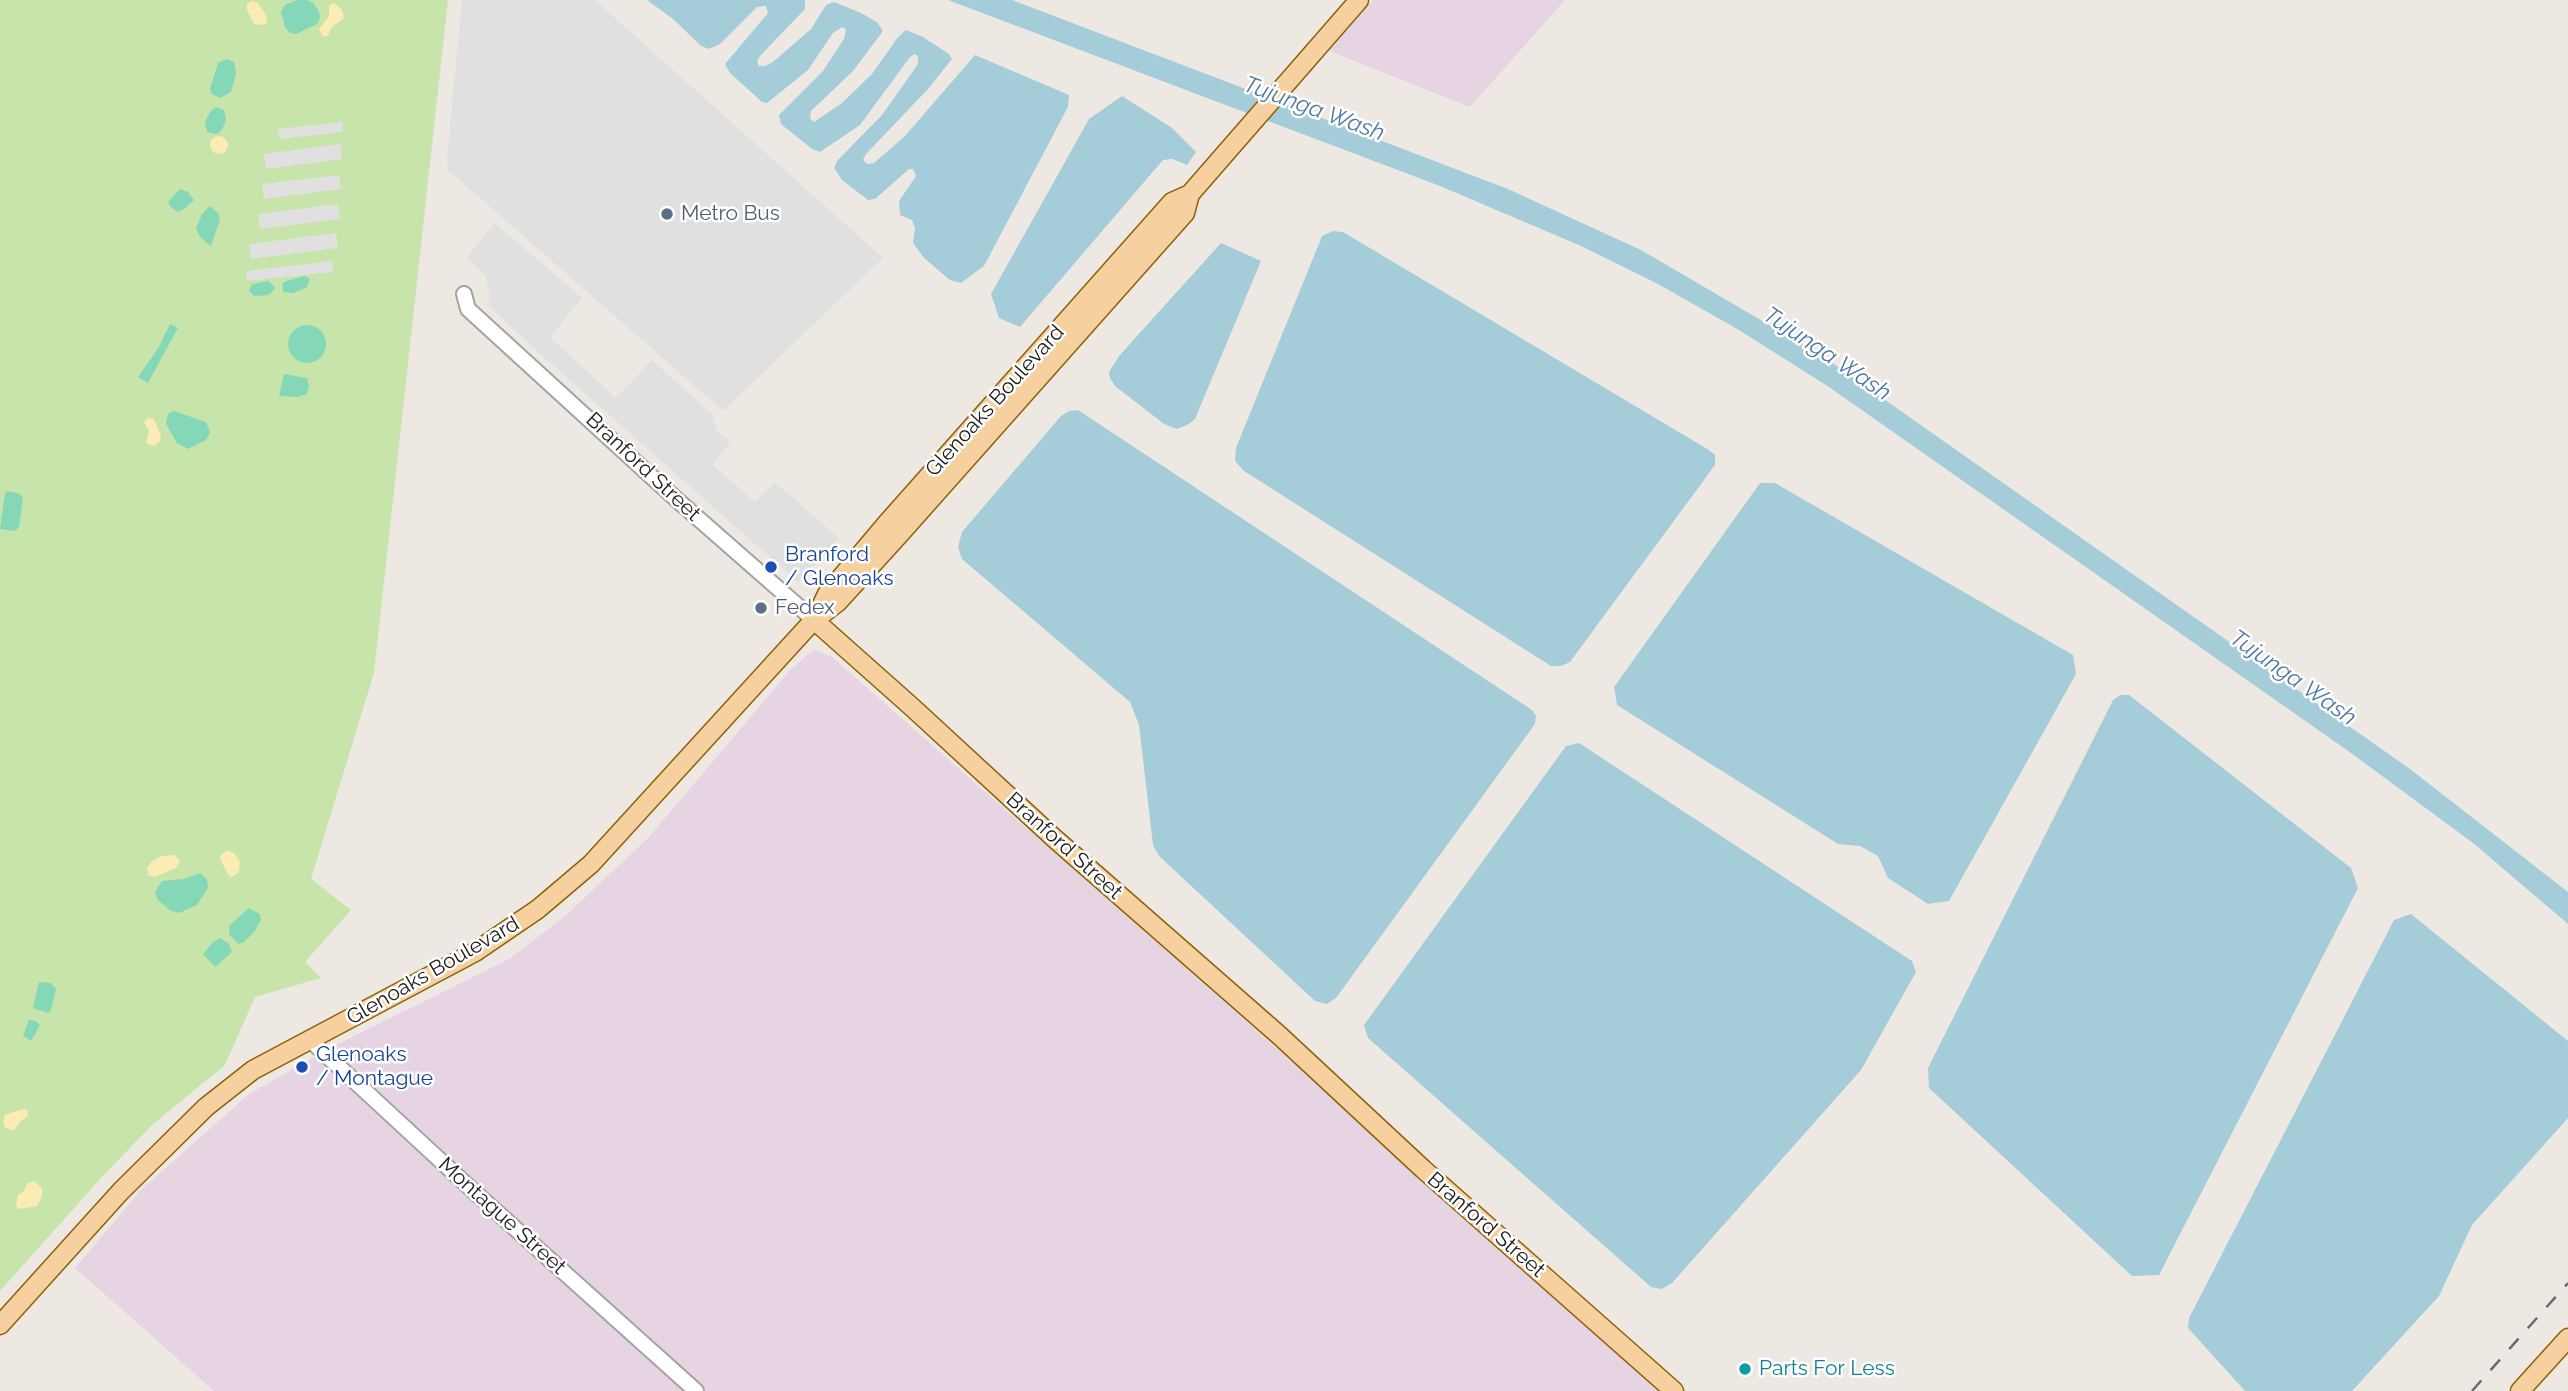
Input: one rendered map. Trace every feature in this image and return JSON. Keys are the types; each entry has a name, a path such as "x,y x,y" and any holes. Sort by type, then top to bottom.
{"main road":[{"name":"Glenoaks Boulevard","path":"0,1325 121,1191 206,1107 254,1070 507,933 591,864 814,620 827,594 1024,381 1172,202 1190,194 1359,0"},
{"name":"Branford Street","path":"814,620 1054,838 1280,1036 1423,1169 1674,1391"},
{"path":"2520,1391 2568,1338"}],"street":[{"name":"Branford Street","path":"464,294 468,309 676,499 814,620"},
{"name":"Montague Street","path":"310,1040 696,1391"}],"shaded area":[{"name":"Metro Bus","path":"462,0 595,0 883,258 723,411 448,170"},
{"path":"1373,0 1565,0 1470,107 1329,51"},
{"path":"342,122 343,132 279,139 278,129"},
{"path":"340,144 342,159 266,169 264,154"},
{"path":"339,175 341,189 264,199 262,184"},
{"path":"338,204 340,219 260,229 258,214"},
{"path":"495,223 582,298 550,337 616,398 652,360 712,414 717,431 730,442 713,465 755,502 775,482 840,539 798,582 488,305 490,294 485,275 467,257"},
{"path":"336,233 338,248 251,259 249,244"},
{"path":"332,261 333,272 247,281 246,271"},
{"path":"814,650 832,657 1662,1391 214,1391 75,1268 142,1189 249,1094 334,1046 509,959 564,917 648,838 792,668"}],"green space":[{"path":"0,0 448,0 374,673 311,879 351,910 305,962 321,978 255,997 225,1065 152,1125 0,1291"},
{"path":"297,0 313,3 320,18 317,24 296,34 290,33 285,27 281,12 285,5"},
{"path":"227,59 234,62 236,73 231,92 220,98 212,94 210,89 218,63"},
{"path":"216,107 224,110 226,120 222,130 216,134 207,131 205,122"},
{"path":"180,189 188,192 194,200 178,212 168,202"},
{"path":"210,206 220,219 211,246 201,238 196,229 202,214"},
{"path":"305,276 310,279 306,288 293,293 283,292 283,283"},
{"path":"268,281 275,287 268,295 254,296 249,291 252,284"},
{"path":"170,324 178,328 148,383 138,377 159,347"},
{"path":"307,325 321,330 326,344 321,358 307,363 293,358 288,344 293,330"},
{"path":"284,374 307,378 307,394 298,397 279,396"},
{"path":"174,411 206,422 210,432 206,440 188,449 177,443 166,424 168,414"},
{"path":"8,491 20,494 23,498 19,527 15,531 0,529 5,493"},
{"path":"200,873 207,879 208,888 197,905 179,913 171,911 158,900 155,892 162,881 184,879"},
{"path":"249,908 260,914 261,920 254,932 238,944 229,934 230,925"},
{"path":"220,938 229,944 232,952 215,967 203,954"},
{"path":"39,982 51,983 56,989 48,1013 33,1008"},
{"path":"29,1020 40,1025 31,1041 23,1036"}],"sand":[{"path":"252,1 258,3 266,15 267,23 264,25 254,24 247,10 247,4"},
{"path":"334,3 342,10 344,18 332,27 328,36 323,37 319,29 329,16 329,6"},
{"path":"219,136 225,139 228,145 225,151 219,154 213,151 210,145 213,139"},
{"path":"148,418 154,419 161,436 154,446 146,443 149,431 144,422"},
{"path":"226,850 234,853 240,862 239,872 232,877 220,857"},
{"path":"174,855 180,861 176,868 155,877 148,875 147,868 151,862 161,856"},
{"path":"27,1109 28,1116 14,1130 5,1128 5,1115"},
{"path":"34,1181 42,1188 42,1196 37,1206 18,1209 18,1195 24,1191 27,1184"}],"water":[{"path":"647,0 805,0 805,9 760,56 757,61 759,66 773,62 811,29 826,5 834,2 877,22 883,31 853,71 811,111 810,118 814,122 842,103 872,74 906,30 923,37 949,54 952,59 929,88 866,154 863,160 867,164 874,163 905,136 975,55 1069,95 1068,107 984,266 961,283 950,280 924,258 913,243 915,228 912,220 900,215 899,201 916,176 913,169 909,169 875,199 868,200 842,180 834,168 837,161 882,115 918,64 915,54 910,57 860,125 820,152 812,149 781,124 779,115 823,71 844,39 846,29 842,27 833,33 808,70 767,103 762,102 730,73 725,64 768,13 766,6 757,7 720,44 709,49 701,46 673,19"},
{"path":"948,0 1012,0 1508,189 1641,250 1824,357 2410,769 2568,892 2568,924 2473,843 2351,753 1829,387 1739,330 1658,284 1581,246 1440,186"},
{"path":"1122,96 1172,128 1196,152 1187,165 1172,159 1163,160 1020,327 999,318 991,294 1089,119"},
{"path":"1333,231 1343,232 1715,455 1715,465 1570,662 1551,666 1244,471 1235,461 1236,448 1322,236"},
{"path":"1221,243 1261,261 1195,419 1177,429 1164,424 1115,386 1109,372 1119,356"},
{"path":"1078,410 1532,710 1536,716 1535,724 1336,998 1327,1004 1315,1001 1159,856 1153,845 1139,725 1130,702 962,559 958,547 962,532 1061,416"},
{"path":"1760,483 1775,483 2073,655 2076,674 1949,901 1928,904 1888,878 1878,856 1860,846 1838,844 1617,705 1614,687"},
{"path":"2120,695 2129,695 2351,868 2358,888 2159,1275 2132,1276 1929,1088 1928,1068 2113,700"},
{"path":"1579,743 1912,961 1916,972 1861,1070 1672,1283 1662,1289 1651,1287 1368,1038 1364,1025 1566,746"},
{"path":"2411,914 2568,1041 2568,1118 2472,1225 2439,1296 2352,1391 2245,1391 2188,1328 2189,1318 2394,920"}],"railway":[{"path":"2472,1391 2568,1283"}],"place":[{"name":"Metro Bus","path":"667,214"},
{"name":"Branford / Glenoaks","path":"771,567"},
{"name":"Fedex","path":"761,608"},
{"name":"Glenoaks / Montague","path":"302,1067"},
{"name":"Parts For Less","path":"1745,1369"}],"water label":[{"name":"Tujunga Wash","path":"1314,109"},
{"name":"Tujunga Wash","path":"1827,354"},
{"name":"Tujunga Wash","path":"2293,678"}]}
